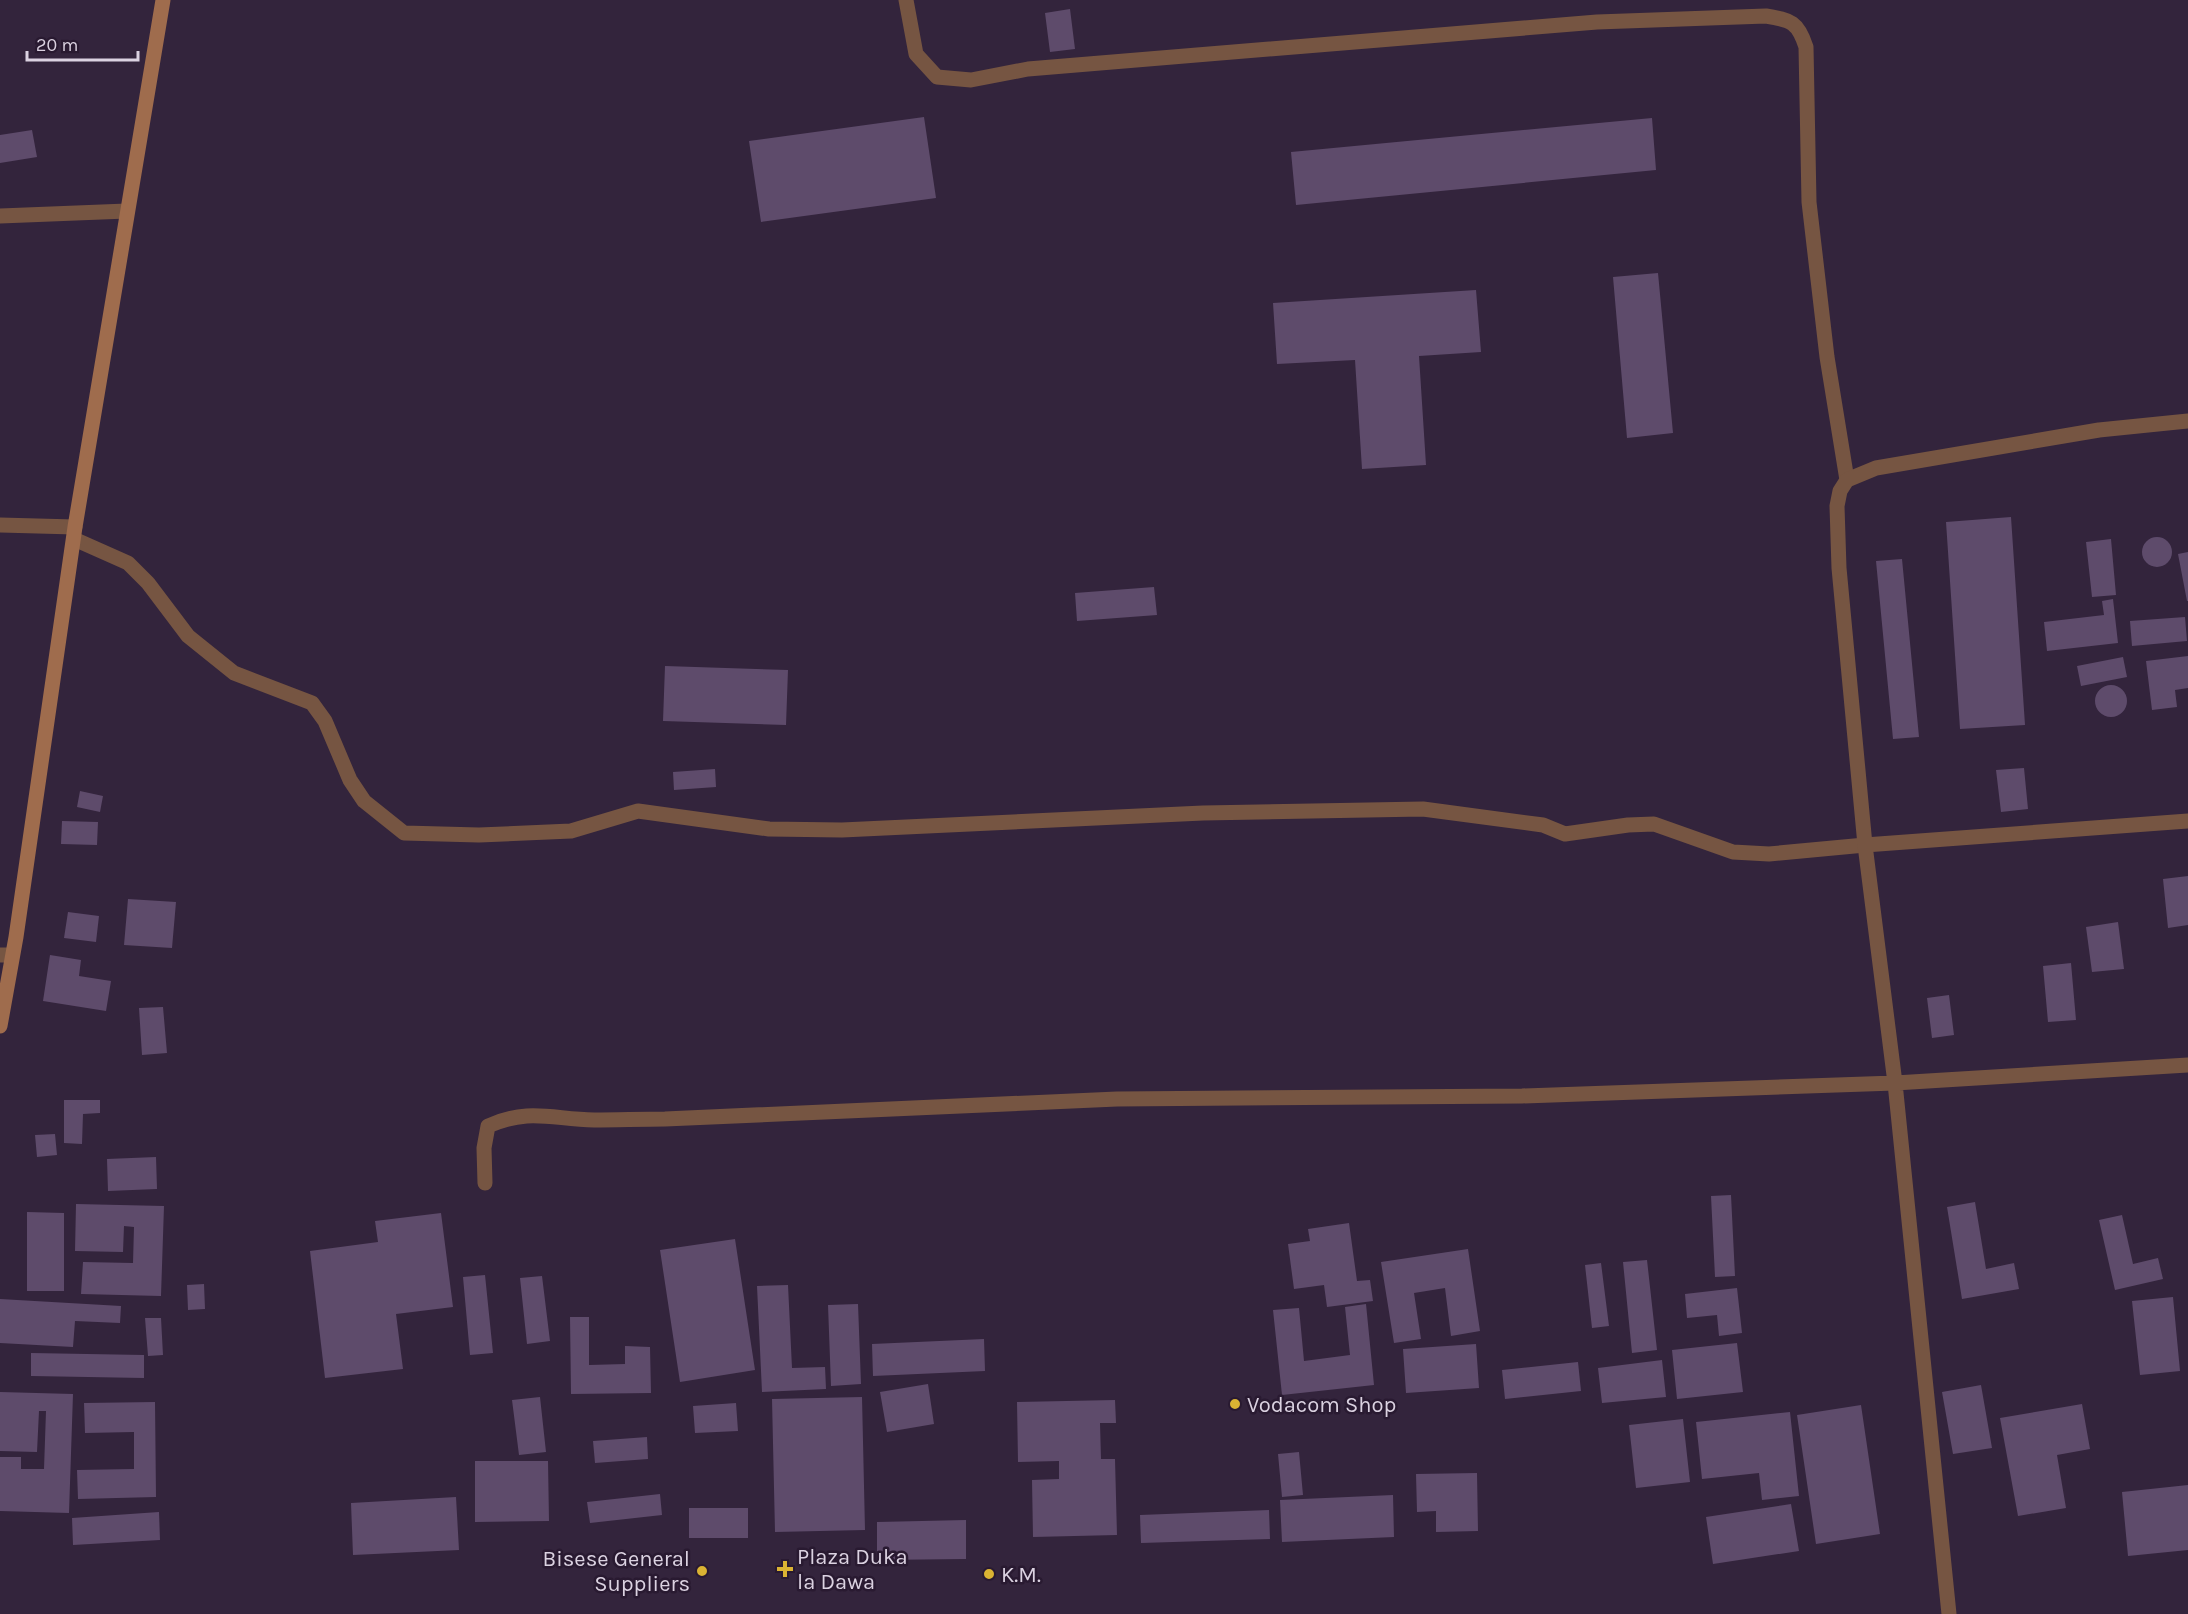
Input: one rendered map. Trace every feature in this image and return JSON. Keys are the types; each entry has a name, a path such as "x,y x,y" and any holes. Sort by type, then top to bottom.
{"street":[{"path":"0,1026 6,955 163,0"},
{"path":"906,0 916,54 937,77 971,80 1028,69 1597,22 1766,16 1788,19 1801,31 1806,47 1809,202 1827,357 1847,480"},
{"path":"0,216 127,211"},
{"path":"1949,1614 1895,1083 1864,845 1839,568 1837,506 1840,491 1847,480 1860,473 1887,466 2099,430 2188,421"},
{"path":"0,525 74,533 128,564 148,583 188,636 234,674 312,703 325,721 350,780 364,801 404,833 479,835 571,831 638,811 769,830 842,830 1203,813 1423,809 1543,825 1564,834 1628,825 1654,824 1733,852 1792,853 1864,845 2188,821"},
{"path":"485,1184 484,1148 488,1126 505,1118 530,1114 592,1120 665,1119 1117,1099 1522,1096 1895,1083 2188,1065"}],"building":[{"path":"1070,9 1075,49 1050,52 1045,13"},
{"path":"924,117 936,198 761,222 749,141"},
{"path":"1652,118 1656,170 1296,205 1291,152"},
{"path":"32,130 37,157 0,163 0,135"},
{"path":"1658,273 1673,433 1627,438 1613,277"},
{"path":"1476,290 1481,352 1419,356 1426,465 1362,469 1355,360 1277,364 1273,303"},
{"path":"2011,517 2025,725 1960,729 1946,522"},
{"path":"2157,537 2168,541 2172,552 2168,563 2157,567 2146,563 2142,552 2146,541"},
{"path":"2111,539 2116,595 2092,597 2086,542"},
{"path":"2188,552 2188,601 2187,601 2178,554"},
{"path":"1902,559 1919,737 1893,739 1876,561"},
{"path":"1154,587 1157,615 1077,621 1075,593"},
{"path":"2113,599 2118,643 2047,651 2044,622 2104,615 2102,601"},
{"path":"2185,617 2187,641 2132,646 2130,621"},
{"path":"2188,656 2188,688 2175,690 2177,707 2152,710 2146,661"},
{"path":"2123,657 2127,677 2081,686 2077,666"},
{"path":"665,666 788,670 786,725 663,721"},
{"path":"2111,685 2122,690 2127,701 2122,712 2111,717 2100,712 2095,701 2100,690"},
{"path":"2024,768 2028,809 2001,812 1996,770"},
{"path":"715,769 716,787 674,790 673,772"},
{"path":"80,791 103,796 100,812 77,807"},
{"path":"62,821 98,822 97,845 61,844"},
{"path":"2188,876 2188,925 2168,928 2163,879"},
{"path":"128,899 176,902 172,948 124,945"},
{"path":"68,912 99,916 96,942 64,938"},
{"path":"2118,922 2124,969 2092,972 2086,927"},
{"path":"50,955 81,960 79,976 111,981 106,1011 43,1001"},
{"path":"2071,963 2076,1020 2048,1022 2043,966"},
{"path":"1949,995 1954,1035 1932,1038 1927,998"},
{"path":"163,1007 167,1053 142,1055 139,1008"},
{"path":"64,1100 100,1100 100,1113 83,1114 82,1144 64,1143"},
{"path":"55,1134 57,1155 37,1157 35,1135"},
{"path":"156,1157 157,1189 108,1191 107,1159"},
{"path":"1731,1195 1735,1276 1715,1277 1711,1196"},
{"path":"1975,1202 1986,1269 2014,1263 2019,1289 1962,1299 1947,1207"},
{"path":"76,1204 164,1206 161,1296 81,1294 83,1262 133,1263 134,1227 124,1226 123,1252 75,1251"},
{"path":"27,1212 64,1213 64,1291 27,1291"},
{"path":"441,1213 453,1307 396,1314 403,1369 325,1378 310,1251 378,1242 375,1221"},
{"path":"2122,1215 2133,1264 2158,1258 2163,1279 2115,1290 2099,1220"},
{"path":"1349,1223 1357,1281 1370,1280 1373,1301 1327,1307 1324,1285 1294,1289 1288,1244 1310,1241 1308,1229"},
{"path":"735,1239 755,1370 680,1382 660,1250"},
{"path":"1468,1249 1480,1331 1451,1336 1445,1288 1414,1293 1421,1339 1394,1343 1381,1262"},
{"path":"1647,1260 1657,1350 1632,1353 1623,1262"},
{"path":"1601,1263 1609,1326 1592,1328 1585,1265"},
{"path":"485,1275 493,1353 470,1355 463,1277"},
{"path":"542,1276 550,1341 527,1344 520,1278"},
{"path":"204,1284 205,1309 188,1310 187,1285"},
{"path":"788,1285 792,1368 825,1367 826,1389 762,1392 757,1286"},
{"path":"1737,1288 1742,1333 1719,1336 1717,1315 1687,1318 1685,1294"},
{"path":"2173,1297 2180,1371 2140,1375 2132,1301"},
{"path":"0,1299 121,1306 120,1323 75,1321 73,1347 0,1343"},
{"path":"858,1304 861,1384 831,1386 828,1305"},
{"path":"1366,1304 1374,1385 1282,1395 1273,1310 1299,1308 1304,1361 1350,1355 1345,1307"},
{"path":"570,1317 589,1317 589,1365 625,1364 625,1346 650,1347 651,1393 571,1394"},
{"path":"145,1318 161,1318 163,1355 148,1356"},
{"path":"984,1339 985,1371 873,1376 872,1344"},
{"path":"1737,1343 1743,1392 1677,1399 1672,1350"},
{"path":"1476,1344 1479,1388 1406,1393 1403,1349"},
{"path":"31,1353 144,1355 144,1378 31,1376"},
{"path":"1662,1360 1666,1397 1602,1403 1598,1368"},
{"path":"1578,1362 1581,1391 1505,1399 1502,1370"},
{"path":"928,1384 934,1424 887,1432 880,1392"},
{"path":"1981,1385 1992,1448 1953,1454 1942,1392"},
{"path":"0,1392 73,1394 69,1513 0,1511 0,1457 21,1457 21,1469 44,1469 46,1411 39,1411 37,1452 0,1451"},
{"path":"540,1397 546,1452 519,1455 512,1400"},
{"path":"862,1397 865,1530 775,1532 772,1399"},
{"path":"1115,1400 1116,1423 1100,1423 1101,1459 1115,1459 1117,1535 1033,1537 1032,1480 1059,1479 1059,1461 1018,1462 1017,1402"},
{"path":"155,1402 156,1497 78,1499 77,1470 134,1469 134,1432 85,1433 84,1403"},
{"path":"736,1403 738,1431 695,1433 693,1406"},
{"path":"2082,1404 2090,1449 2057,1455 2066,1508 2018,1516 2000,1418"},
{"path":"1861,1405 1880,1534 1816,1544 1797,1415"},
{"path":"1790,1412 1799,1496 1762,1500 1759,1473 1702,1479 1696,1422"},
{"path":"1683,1419 1690,1482 1636,1488 1629,1425"},
{"path":"647,1437 648,1459 595,1463 593,1441"},
{"path":"1299,1452 1303,1495 1282,1497 1278,1454"},
{"path":"475,1461 548,1461 549,1521 475,1522"},
{"path":"1477,1473 1478,1531 1436,1532 1436,1511 1417,1512 1416,1474"},
{"path":"2188,1485 2188,1550 2128,1556 2122,1492"},
{"path":"660,1494 662,1515 590,1523 587,1502"},
{"path":"1393,1495 1394,1537 1282,1542 1280,1500"},
{"path":"456,1497 459,1550 353,1555 351,1503"},
{"path":"1791,1504 1799,1551 1713,1564 1706,1517"},
{"path":"689,1508 748,1508 748,1538 689,1538"},
{"path":"1269,1510 1270,1539 1141,1543 1140,1515"},
{"path":"159,1512 160,1540 73,1545 72,1518"},
{"path":"966,1520 966,1559 877,1560 877,1522"}],"place":[{"name":"Vodacom Shop","path":"1235,1404"},
{"name":"Plaza Duka la Dawa","path":"785,1569"},
{"name":"Bisese General Suppliers","path":"702,1571"},
{"name":"K.M.","path":"989,1574"}]}
